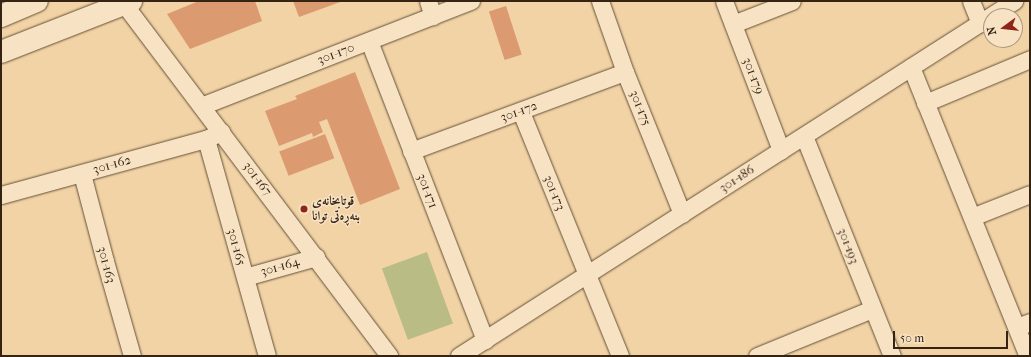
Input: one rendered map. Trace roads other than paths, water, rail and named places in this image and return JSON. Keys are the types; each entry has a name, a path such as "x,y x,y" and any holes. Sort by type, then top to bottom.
{"main road":[{"path":"1,16 37,1"},
{"path":"1,52 127,2"}],"street":[{"name":"301-170","path":"201,106 369,41 431,8 471,1"},
{"name":"301-175","path":"600,1 625,72 682,214"},
{"name":"301-179","path":"724,1 782,150"},
{"path":"733,24 792,1"},
{"path":"971,1 980,23"},
{"name":"301-186","path":"459,356 1014,1"},
{"name":"301-167","path":"127,2 201,106 214,136 316,257 389,356"},
{"name":"301-171","path":"369,41 485,340"},
{"path":"925,103 1030,59"},
{"path":"911,67 972,217 1023,324 1028,356"},
{"name":"301-172","path":"411,151 521,112 625,72"},
{"name":"301-173","path":"521,112 620,356"},
{"name":"301-162","path":"1,195 82,174 214,136"},
{"name":"301-165","path":"214,136 244,278 267,356"},
{"name":"301-193","path":"804,136 892,356"},
{"name":"301-163","path":"82,174 132,356"},
{"path":"972,217 1030,194"},
{"name":"301-164","path":"244,278 316,257"},
{"path":"757,356 872,309"}],"place":[{"name":"قوتابخانەی بنەڕەتی توانا","path":"304,209"}]}
